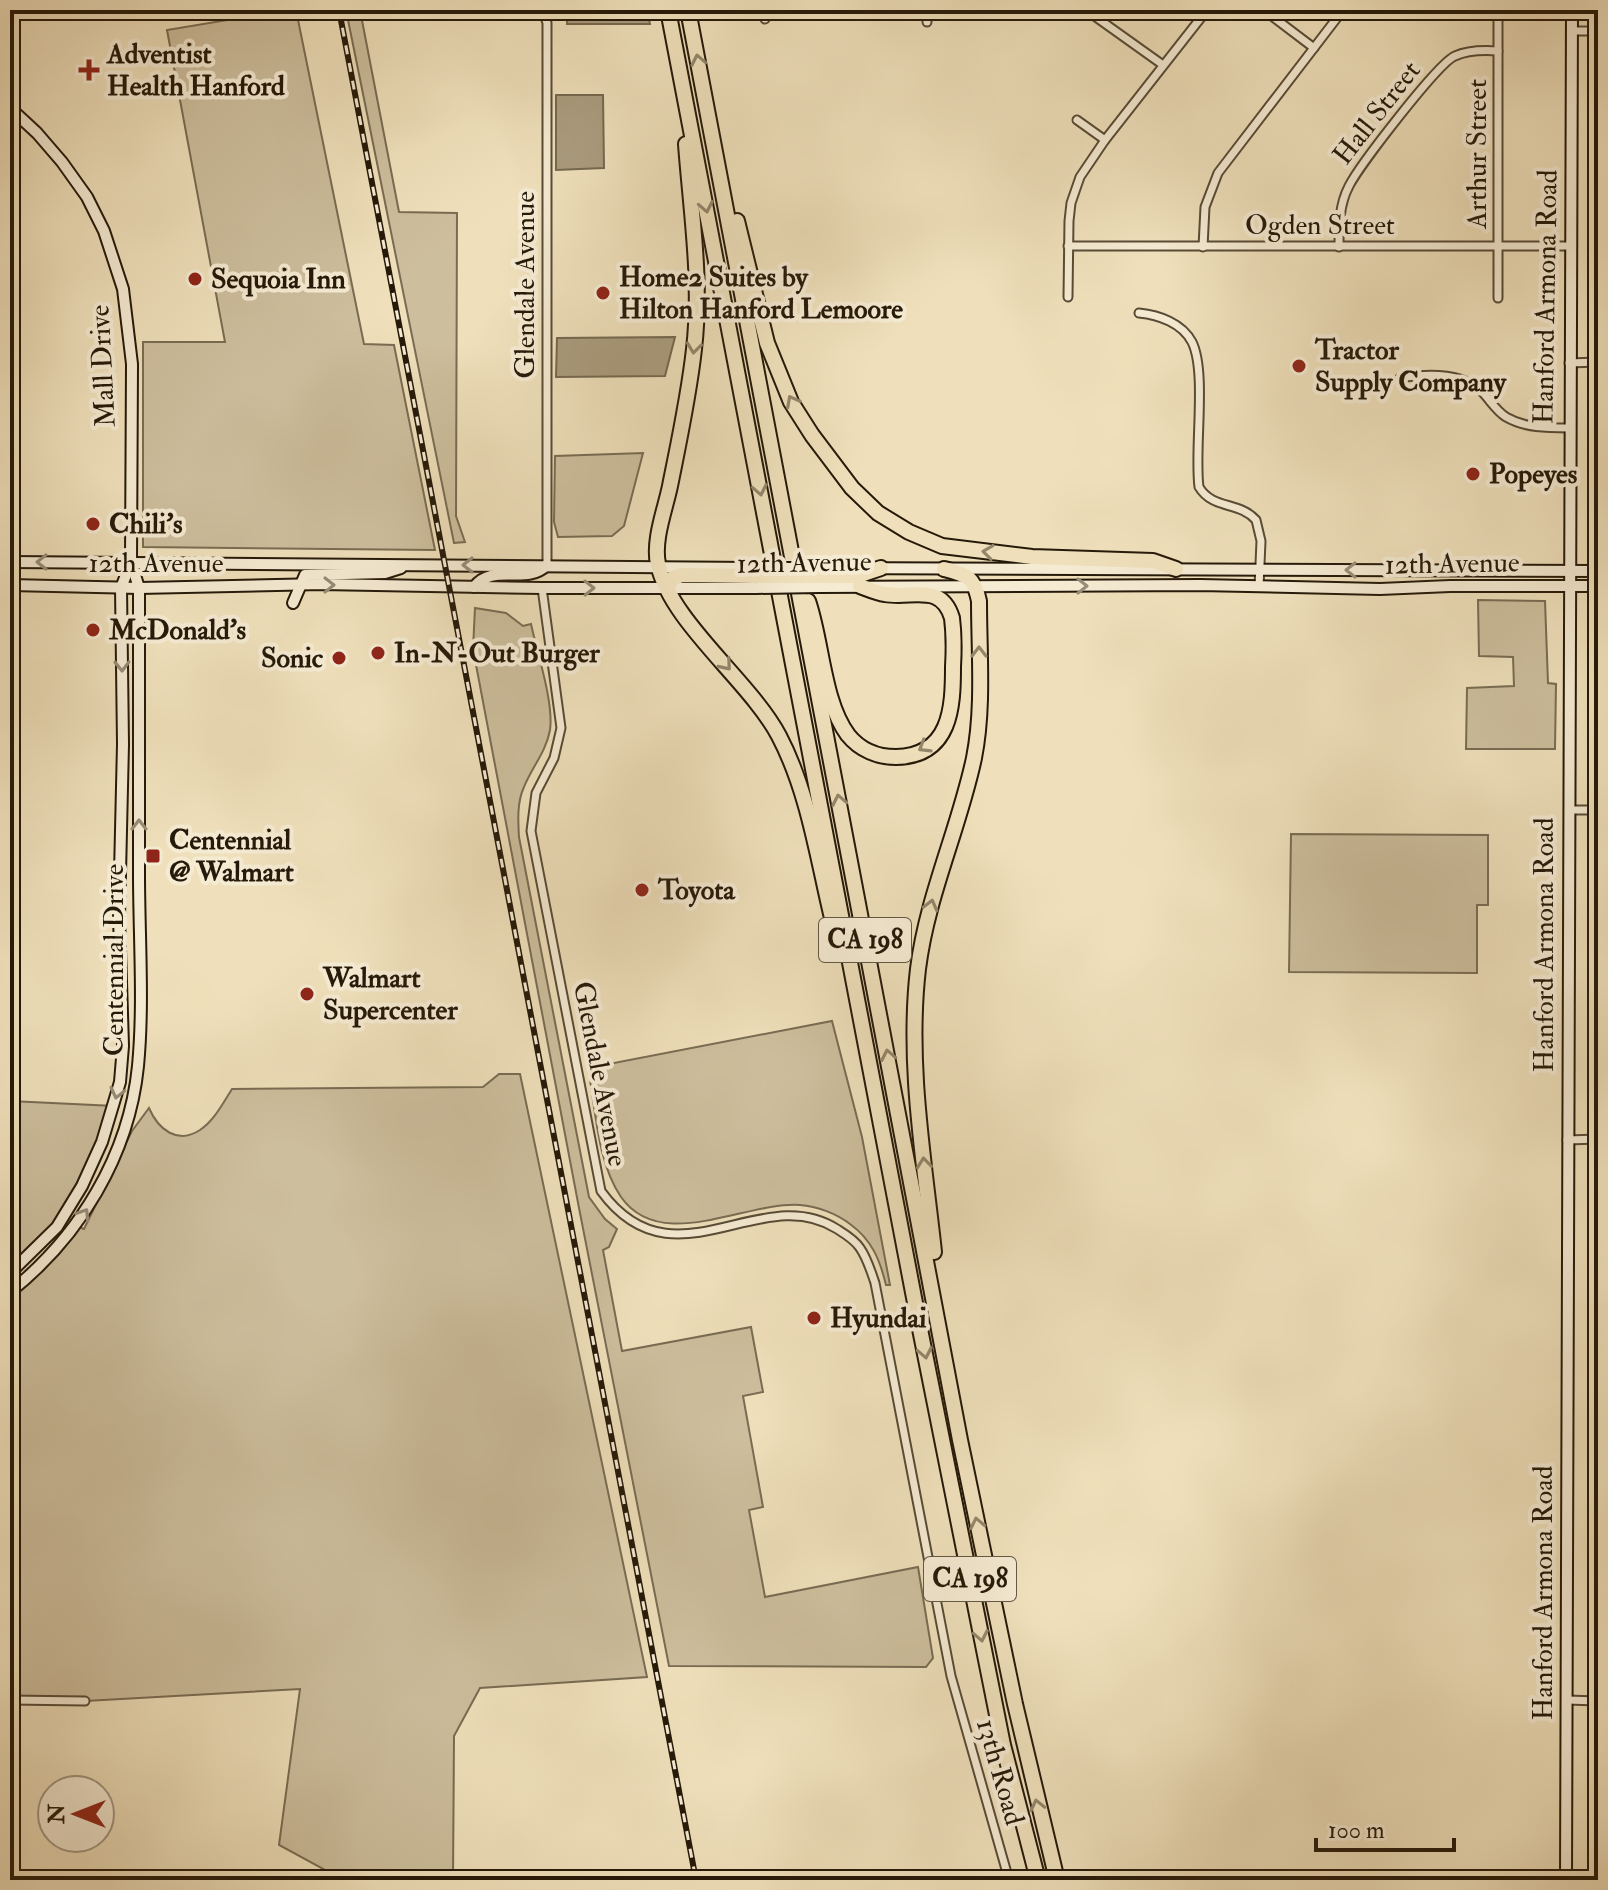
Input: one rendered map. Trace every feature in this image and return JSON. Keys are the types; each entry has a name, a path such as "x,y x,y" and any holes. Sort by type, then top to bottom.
{"highway":[{"name":"CA 198","path":"668,10 873,1087 1003,1745 1038,1880"},
{"name":"CA 198","path":"688,10 939,1325 1012,1690 1057,1880"},
{"path":"681,75 698,302 694,352 683,418 657,546 658,566 676,605 766,714 792,763 810,825 873,1087"},
{"path":"707,109 774,363 802,420 864,501 893,523 942,546 1032,557 1153,561 1176,569"},
{"path":"792,555 814,619 830,691 842,727 854,742 870,752 895,757 912,754 936,740 951,713 952,618 939,597 886,594 860,586"},
{"path":"667,587 673,578 682,575 857,576 881,568"},
{"path":"939,1325 918,1107 914,1026 919,965 931,903 974,755 979,715 979,601 976,586 971,579 944,569"}],"main road":[{"name":"Hanford Armona Road","path":"1566,1880 1572,10"},
{"name":"Mall Drive","path":"10,108 37,133 87,197 104,231 123,289 132,364 131,562 139,588"},
{"name":"12th Avenue","path":"10,562 658,566 755,577"},
{"name":"Mall Drive","path":"121,588 131,562"},
{"path":"293,603 305,575 385,573 406,565"},
{"path":"474,587 481,578 491,574 534,575 547,565"},
{"name":"12th Avenue","path":"881,568 1598,571"},
{"name":"12th Avenue","path":"818,577 860,586 1380,589 1598,586"},
{"name":"12th Avenue","path":"10,585 121,588 299,585 667,587"},
{"name":"Centennial Drive","path":"10,1273 57,1227 82,1186 102,1142 120,1082 123,1046 119,917 123,744 121,588"},
{"name":"Centennial Drive","path":"10,1292 55,1252 94,1199 120,1140 135,1090 140,945 139,588"}],"street":[{"name":"Glendale Avenue","path":"537,10 547,23 547,565"},
{"path":"927,10 927,22"},
{"path":"1086,10 1163,65"},
{"path":"1068,297 1071,203 1076,185 1086,165 1207,10"},
{"path":"1264,10 1314,48"},
{"path":"1203,247 1205,207 1218,173 1343,10"},
{"name":"Arthur Street","path":"1498,10 1498,298"},
{"path":"1572,31 1598,31"},
{"name":"Hall Street","path":"1339,247 1339,221 1349,186 1434,75 1453,56 1498,51"},
{"path":"1077,120 1105,140"},
{"name":"Ogden Street","path":"1068,246 1571,246"},
{"path":"1139,313 1173,323 1192,342 1198,369 1199,487 1205,497 1216,504 1239,508 1256,520 1261,541 1259,587"},
{"path":"1569,363 1598,362"},
{"path":"1400,378 1462,379 1479,389 1500,413 1510,419 1537,427 1569,428"},
{"name":"Glendale Avenue","path":"542,588 546,636 561,728 554,758 536,793 531,831 601,1191 619,1212 650,1230 694,1234 783,1215 799,1216 833,1226 859,1247 875,1283 951,1676"},
{"path":"1569,810 1598,810"},
{"path":"1567,1140 1598,1139"},
{"name":"13th Road","path":"951,1676 1009,1880"},
{"path":"10,1700 85,1701"},
{"path":"1567,1700 1598,1701"}],"shaded area":[{"path":"296,10 364,344 394,345 435,550 143,547 143,342 225,342 167,30"},
{"path":"346,10 360,10 399,212 457,213 456,516 465,542 454,543"},
{"path":"567,10 647,10 650,24 567,24"},
{"path":"556,95 603,95 604,168 556,170"},
{"path":"675,337 665,376 556,377 557,338"},
{"path":"643,453 624,526 612,536 558,537 554,522 555,456"},
{"path":"1478,600 1545,601 1548,683 1556,684 1555,749 1466,749 1467,688 1514,686 1513,657 1479,656"},
{"path":"475,608 506,613 523,626 531,624 547,692 550,730 522,793 518,811 519,837 589,1197 605,1219 617,1229 609,1247 603,1250 622,1351 751,1327 763,1392 743,1396 763,1507 749,1510 765,1597 918,1567 933,1658 926,1667 669,1666 473,649"},
{"path":"1291,834 1488,835 1488,905 1477,905 1477,973 1289,972"},
{"path":"832,1021 862,1137 890,1285 886,1285 878,1259 858,1230 845,1220 820,1209 800,1205 778,1206 681,1224 658,1222 638,1214 621,1197 602,1152 588,1068"},
{"path":"499,1074 520,1074 647,1677 480,1688 454,1736 453,1880 329,1880 329,1872 279,1845 300,1689 85,1701 10,1700 10,1292 76,1226 84,1229 132,1131 149,1108 163,1128 184,1136 210,1122 232,1089 483,1087"},
{"path":"10,1101 114,1106 102,1142 57,1227 10,1273"}],"railway":[{"path":"339,10 696,1880"}],"place":[{"name":"Adventist Health Hanford","path":"89,70"},
{"name":"Sequoia Inn","path":"195,279"},
{"name":"Home2 Suites by Hilton Hanford Lemoore","path":"603,293"},
{"name":"Tractor Supply Company","path":"1299,366"},
{"name":"Popeyes","path":"1473,474"},
{"name":"Chili's","path":"93,524"},
{"name":"McDonald's","path":"93,630"},
{"name":"In-N-Out Burger","path":"378,653"},
{"name":"Sonic","path":"339,658"},
{"name":"Centennial @ Walmart","path":"153,856"},
{"name":"Toyota","path":"642,890"},
{"name":"Walmart Supercenter","path":"307,994"},
{"name":"Hyundai","path":"814,1318"}]}
